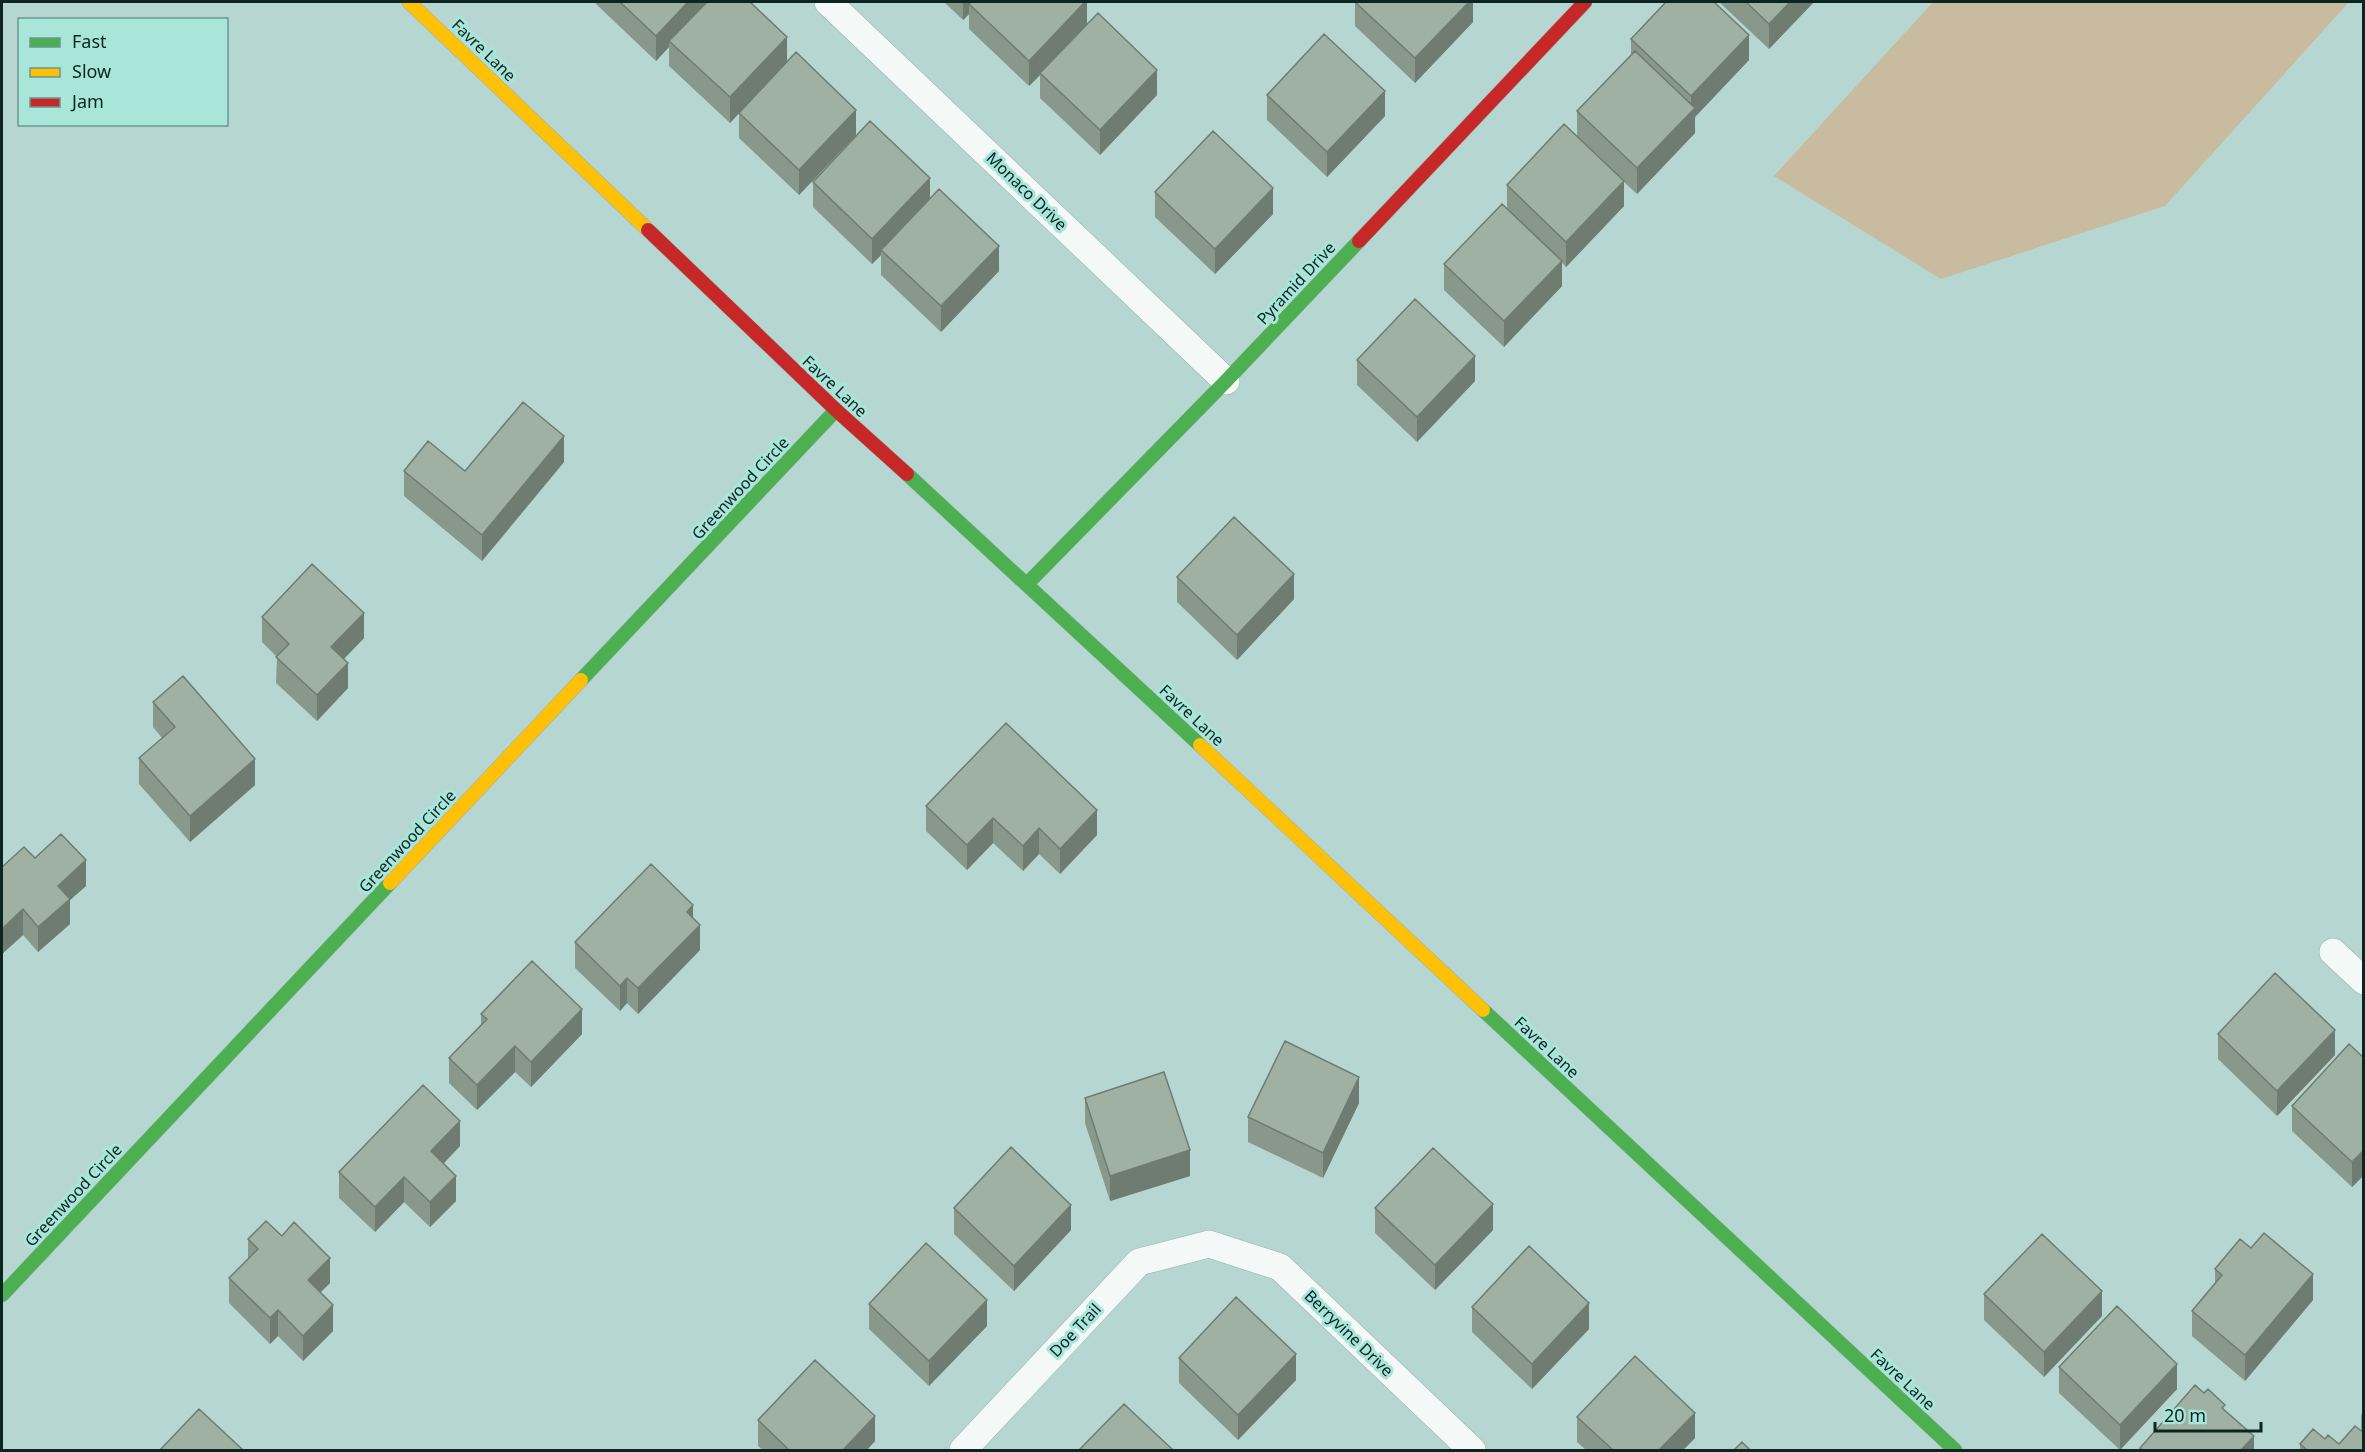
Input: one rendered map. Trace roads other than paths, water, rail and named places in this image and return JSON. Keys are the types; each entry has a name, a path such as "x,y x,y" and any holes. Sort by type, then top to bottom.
{"street":[{"name":"Favre Lane","path":"409,2 836,410 1027,584 1955,1450"},
{"name":"Monaco Drive","path":"828,2 1226,381"},
{"name":"Pyramid Drive","path":"1027,584 1226,381 1573,6"},
{"name":"Greenwood Circle","path":"2,1295 836,410"},
{"path":"2333,952 2364,981"},
{"name":"Doe Trail","path":"963,1450 1139,1262 1209,1244"},
{"name":"Berryvine Drive","path":"1209,1244 1280,1267 1472,1450"}]}
